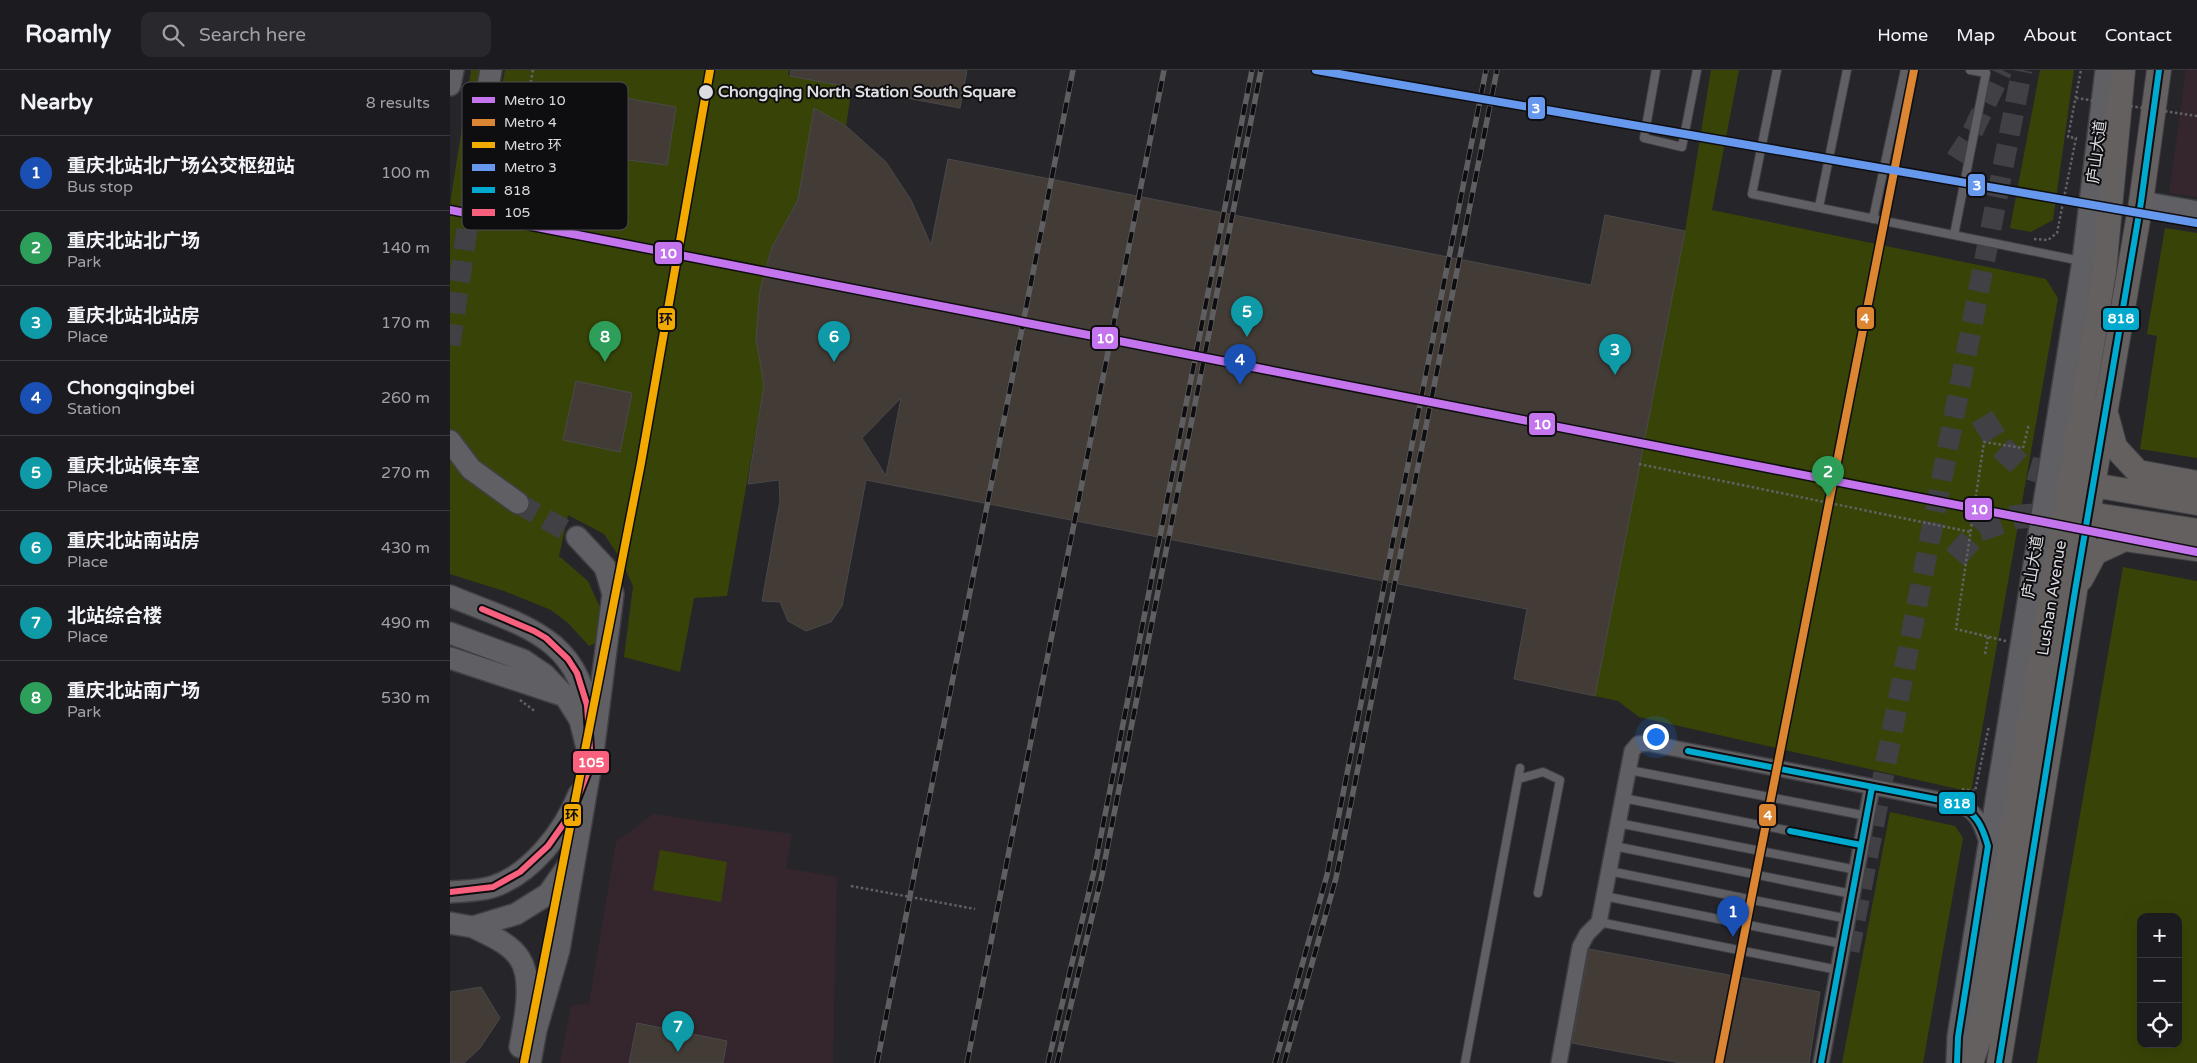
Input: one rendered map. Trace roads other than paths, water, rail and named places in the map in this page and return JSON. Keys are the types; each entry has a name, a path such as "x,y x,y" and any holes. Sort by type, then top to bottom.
{"main road":[{"name":"Lushan Avenue","path":"1971,1063 1979,1040 2104,271 2123,70"},
{"name":"Lushan Avenue","path":"1999,1063 2075,591 2141,202 2159,70"},
{"path":"2106,409 2115,448 2138,472 2197,483"},
{"path":"2105,487 2197,502"},
{"path":"2102,516 2197,531"},
{"path":"2075,591 2095,553 2126,539 2197,550"}],"street":[{"path":"450,85 452,70"},
{"name":"庐山大道","path":"1957,1063 1958,1036 2083,261 2106,70"},
{"path":"2141,202 2197,212"},
{"path":"450,441 472,469 518,504"},
{"path":"530,1063 536,1030 559,950 591,764 613,594 605,567 577,537"},
{"path":"450,596 534,631 546,638 568,659 577,673 587,705 591,764 572,812 548,846 520,872 493,887 450,892"},
{"path":"450,633 523,660 546,675 565,696 580,720 591,764"},
{"path":"450,658 565,696"},
{"path":"1559,1063 1580,947 1587,934 1599,922 1634,747 1647,743 1956,803 1974,813 1981,822 1988,846"},
{"path":"1821,1063 1872,787"},
{"path":"473,927 516,914 548,894 575,856"},
{"path":"450,923 473,927 501,941 520,959 526,978 523,1027 517,1063"}],"lane":[{"path":"1656,70 1644,138 1682,147 1697,70"},
{"path":"1777,70 1752,194 2083,261"},
{"path":"1818,208 1847,70"},
{"path":"1873,219 1905,70"},
{"path":"1954,235 1986,73 1970,70"},
{"path":"1465,1063 1520,768"},
{"path":"1629,770 1867,816"},
{"path":"1518,779 1543,772 1560,780 1538,893"},
{"path":"1623,798 1861,845"},
{"path":"1618,823 1857,870"},
{"path":"1614,846 1852,894"},
{"path":"1609,871 1848,918"},
{"path":"1604,896 1843,944"},
{"path":"1599,922 1838,970"}],"tunnel":[{"path":"1956,159 1969,139 2002,70"},
{"path":"1849,951 2022,70"},
{"path":"450,345 467,230"},
{"path":"1982,417 2000,446 2020,465 2069,480"},
{"path":"518,503 577,537"},
{"path":"1955,558 1979,530 2015,517 2063,513"}],"railway":[{"path":"877,1063 1073,70"},
{"path":"967,1063 1164,70"},
{"path":"1048,1063 1094,871 1252,70"},
{"path":"1057,1063 1102,875 1261,70"},
{"path":"1275,1063 1327,875 1486,70"},
{"path":"1284,1063 1336,878 1497,70"}],"metro line":[{"name":"环","path":"524,1063 641,463 710,70"},
{"name":"3","path":"1316,70 2197,223"},
{"name":"4","path":"1719,1063 1914,70"},
{"name":"10","path":"450,210 462,212"},
{"name":"10","path":"552,230 2197,552"}],"place":[{"name":"Chongqing North Station South Square","path":"706,92"},
{"name":"重庆北站候车室","path":"1247,337"},
{"name":"重庆北站南广场","path":"605,362"},
{"name":"重庆北站南站房","path":"834,362"},
{"name":"重庆北站北站房","path":"1615,375"},
{"name":"Chongqingbei","path":"1240,385"},
{"name":"重庆北站北广场","path":"1828,497"},
{"name":"重庆北站北广场公交枢纽站","path":"1733,937"},
{"name":"北站综合楼","path":"678,1052"}]}
